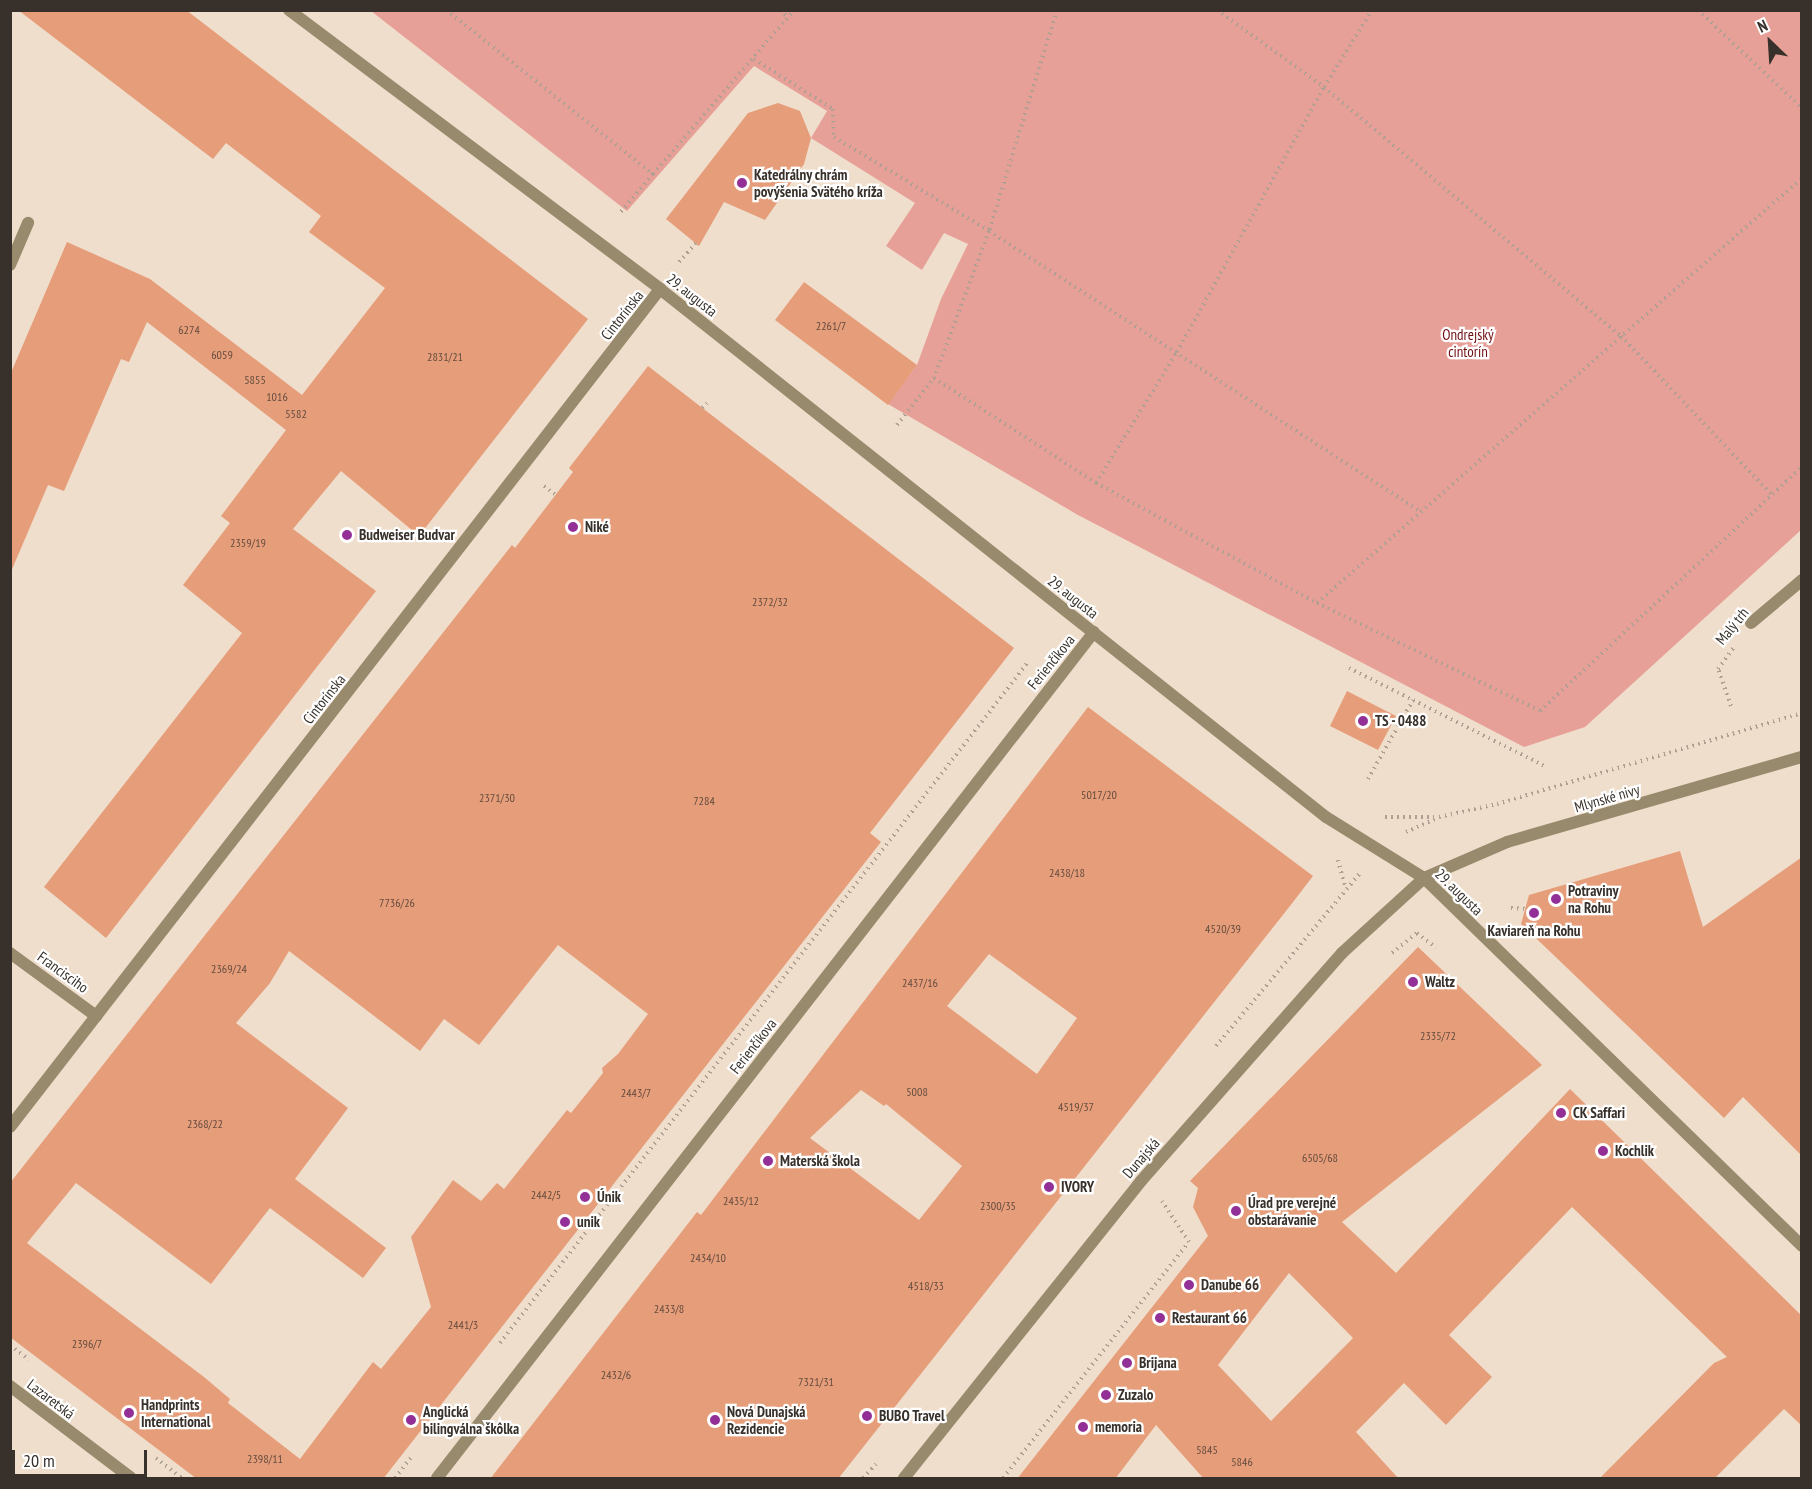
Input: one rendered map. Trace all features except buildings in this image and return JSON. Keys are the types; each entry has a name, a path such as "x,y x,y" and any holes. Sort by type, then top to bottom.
{"street":[{"name":"29. augusta","path":"290,10 660,289 1326,817 1424,878 1802,1246"},
{"path":"10,265 28,223"},
{"name":"Cintorínska","path":"10,1127 660,289"},
{"name":"Malý trh","path":"1751,622 1802,580"},
{"name":"Ferienčíkova","path":"437,1479 1094,632"},
{"name":"Mlynské nivy","path":"1424,878 1507,842 1802,757"},
{"name":"Dunajská","path":"904,1479 1141,1181 1342,952 1424,878"},
{"name":"Francisciho","path":"10,953 96,1016"},
{"name":"Lazaretská","path":"10,1386 131,1479"}],"path":[{"path":"446,10 653,174"},
{"path":"780,10 788,18"},
{"path":"619,214 794,10"},
{"path":"897,425 934,378 989,231 1057,10"},
{"path":"1217,10 1324,87 1621,336 1771,494"},
{"path":"1096,483 1177,352 1324,87 1372,10"},
{"path":"1698,10 1802,108"},
{"path":"754,59 833,109 834,136 989,231 1421,512"},
{"path":"1317,603 1802,178"},
{"path":"679,262 696,243"},
{"path":"934,378 1096,483 1317,603 1540,711 1802,467"},
{"path":"702,408 707,403"},
{"path":"543,485 556,495"},
{"name":"Malý trh","path":"1731,706 1718,669 1751,622"},
{"path":"493,1352 1028,662"},
{"path":"1348,668 1545,766"},
{"path":"1368,779 1413,700"},
{"path":"1511,908 1526,909"},
{"path":"1392,953 1417,933 1436,948"},
{"path":"1003,1479 1190,1242 1159,1197"},
{"path":"395,1479 416,1452"}],"green space":[{"name":"Ondrejský cintorín","path":"371,11 1801,11 1801,530 1585,727 1524,747 1078,515 888,404 917,365 941,299 968,244 944,233 922,270 886,246 915,203 811,138 827,111 754,66 627,211"}],"place":[{"name":"Katedrálny chrám povýšenia Svätého kríža","path":"742,183"},
{"name":"Niké","path":"573,527"},
{"name":"Budweiser Budvar","path":"347,535"},
{"name":"TS - 0488","path":"1363,721"},
{"name":"Potraviny na Rohu","path":"1556,899"},
{"name":"Kaviareň na Rohu","path":"1534,913"},
{"name":"Waltz","path":"1413,982"},
{"name":"CK Saffari","path":"1561,1113"},
{"name":"Kochlik","path":"1603,1151"},
{"name":"Materská škola","path":"768,1161"},
{"name":"IVORY","path":"1049,1187"},
{"name":"Únik","path":"585,1197"},
{"name":"Úrad pre verejné obstarávanie","path":"1236,1211"},
{"name":"unik","path":"565,1222"},
{"name":"Danube 66","path":"1189,1285"},
{"name":"Restaurant 66","path":"1160,1318"},
{"name":"Brijana","path":"1127,1363"},
{"name":"Zuzalo","path":"1106,1395"},
{"name":"Handprints International","path":"129,1413"},
{"name":"BUBO Travel","path":"867,1416"},
{"name":"Anglická bilingválna škôlka","path":"411,1420"},
{"name":"Nová Dunajská Rezidencie","path":"715,1420"},
{"name":"memoria","path":"1083,1427"}]}
